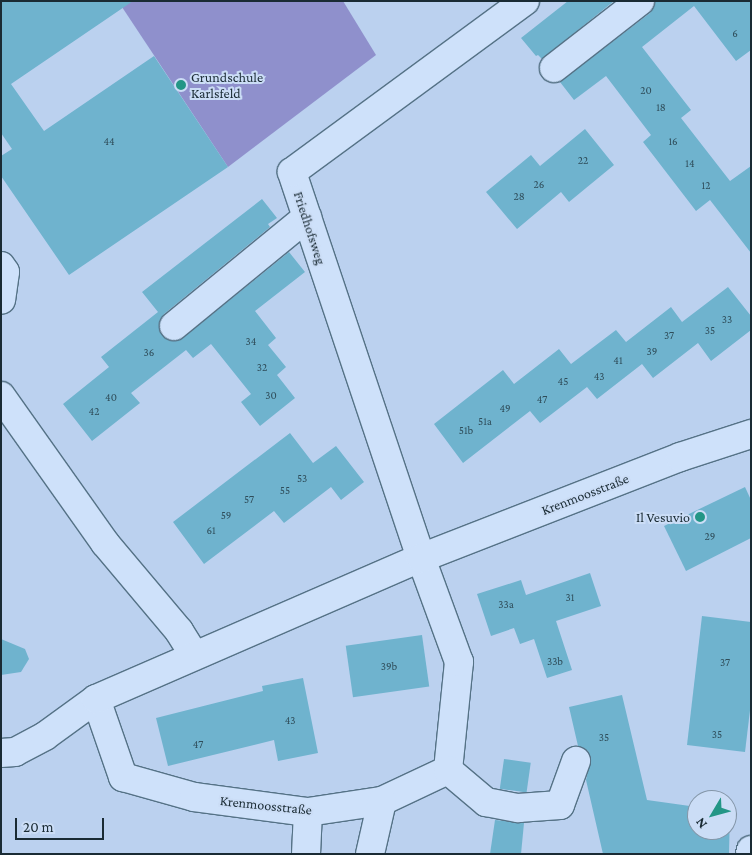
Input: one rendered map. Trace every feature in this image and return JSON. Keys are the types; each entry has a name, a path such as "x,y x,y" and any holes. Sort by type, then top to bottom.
{"street":[{"name":"Friedhofsweg","path":"421,558 292,172 525,1"},
{"path":"554,68 640,1"},
{"path":"174,326 307,217"},
{"path":"1,266 5,272 1,300"},
{"path":"1,396 105,543 179,630 194,655"},
{"name":"Krenmoosstraße","path":"1,754 15,752 46,736 96,699 421,558 680,457 751,434"},
{"path":"421,558 459,662 448,770 486,802 518,808 552,806 560,805 576,761"},
{"name":"Krenmoosstraße","path":"96,699 123,777 194,797 308,812 382,801 448,770"},
{"path":"370,854 382,801"},
{"path":"306,854 308,812"},
{"path":"750,854 751,850"}],"shaded area":[{"path":"118,1 343,1 376,55 228,167"}],"building":[{"path":"1,1 133,1 11,84 44,131 154,56 228,167 69,275 1,176 1,156 12,149 1,133"},
{"path":"568,1 614,1 542,59 538,55 536,56 521,38"},
{"path":"655,1 751,1 751,50 736,61 694,6 642,47 691,110 681,118 730,181 751,166 751,253 710,200 696,211 643,142 651,135 606,76 574,100 560,82 650,13"},
{"path":"585,129 614,165 569,202 561,192 517,229 486,192 531,155 540,166"},
{"path":"262,199 277,218 268,224 270,227 164,314 159,328 168,340 183,338 289,252 305,272 255,311 276,338 268,345 286,367 277,375 295,398 260,426 241,402 251,394 211,344 193,358 186,350 131,393 140,403 92,441 63,404 109,367 101,357 158,312 142,292"},
{"path":"728,287 751,316 751,330 711,361 698,343 653,378 642,364 597,399 587,387 540,423 530,411 463,463 434,424 503,370 514,384 559,349 571,364 616,330 626,342 671,307 682,322"},
{"path":"290,433 313,463 336,446 364,482 341,500 331,487 284,523 274,511 204,564 173,522"},
{"path":"745,487 751,500 751,538 686,571 664,526"},
{"path":"590,573 601,606 556,621 572,670 547,678 534,639 520,644 514,628 491,636 477,594 521,580 526,595"},
{"path":"702,616 751,622 751,702 745,752 687,745"},
{"path":"422,635 429,686 353,697 346,646"},
{"path":"1,639 25,649 29,659 21,672 1,675"},
{"path":"303,678 318,753 278,761 274,740 168,766 156,718 263,691 262,686"},
{"path":"622,695 647,800 687,806 687,840 729,840 729,854 603,854 586,780 591,758 588,751 578,746 569,707"},
{"path":"504,759 531,763 527,792 500,789"},
{"path":"495,820 524,823 521,854 490,854"}],"place":[{"name":"Grundschule Karlsfeld","path":"181,85"},
{"name":"Il Vesuvio","path":"700,517"}]}
